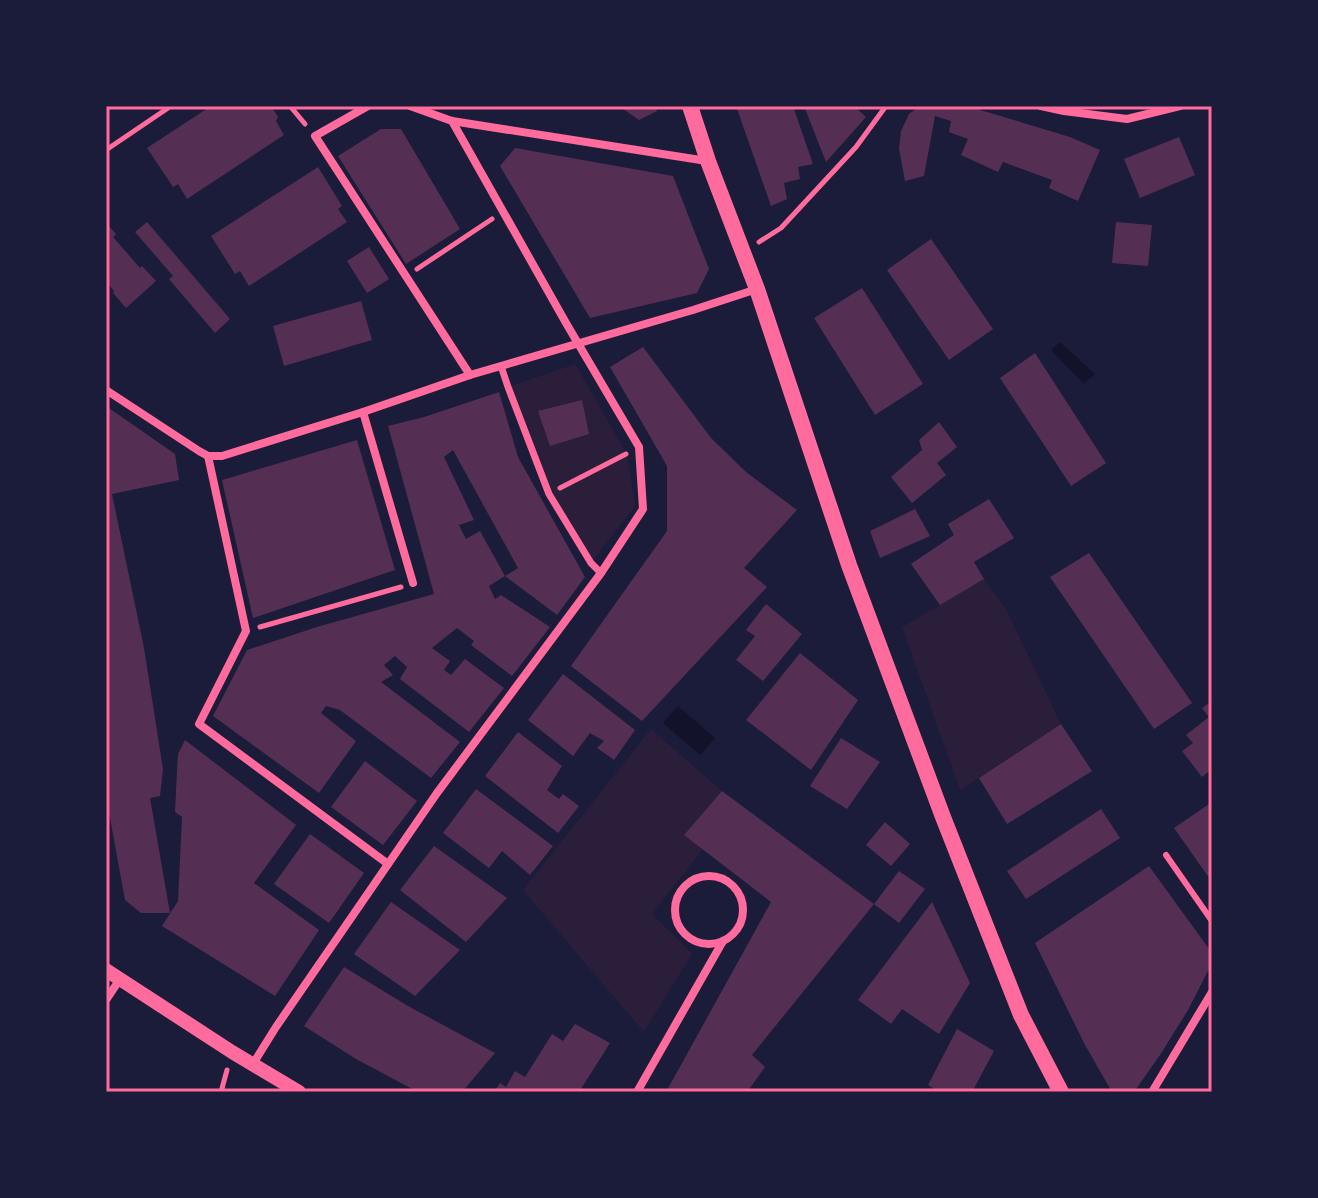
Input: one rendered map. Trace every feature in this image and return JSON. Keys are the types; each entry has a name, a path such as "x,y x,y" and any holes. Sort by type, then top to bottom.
{"main road":[{"path":"690,106 757,289 849,565 943,817 1021,1015 1061,1092"}],"street":[{"path":"368,106 315,136 470,375"},
{"path":"410,106 452,121 708,161"},
{"path":"1041,106 1127,119 1180,106"},
{"path":"253,1064 437,793 601,573 643,509 639,447 452,121"},
{"path":"106,390 208,456 222,456 470,375 757,289"},
{"path":"501,366 549,494 591,563 601,573"},
{"path":"363,412 413,583"},
{"path":"208,456 246,631 199,724 388,864"},
{"path":"637,1092 723,941 732,935 743,916 740,895 733,886 714,876 693,880 678,897 675,908 677,920 690,938 712,944 723,941"},
{"path":"106,970 299,1092"},
{"path":"106,1000 120,979"},
{"path":"1152,1092 1212,992"}],"lane":[{"path":"1166,855 1212,921"}],"path":[{"path":"106,150 171,106"},
{"path":"743,252 781,228 856,147 886,106"},
{"path":"406,276 503,212"},
{"path":"549,494 639,447"},
{"path":"246,631 413,583"}],"shaded area":[{"path":"1060,342 1095,374 1084,384 1051,350"},
{"path":"575,364 627,454 635,506 591,563 549,494 508,387"},
{"path":"984,579 1006,609 1061,724 960,790 902,627"},
{"path":"678,706 715,738 700,755 663,723"},
{"path":"651,729 722,791 684,835 703,849 652,914 692,954 644,1032 523,890"}],"building":[{"path":"211,106 271,106 284,135 187,199 178,184 173,187 147,148"},
{"path":"619,106 655,106 657,111 639,120"},
{"path":"736,106 793,106 813,164 798,167 800,179 784,183 787,199 771,206"},
{"path":"804,106 854,106 866,117 826,162"},
{"path":"920,106 967,106 1070,137 1100,150 1078,201 1049,188 1052,180 1003,162 998,172 961,155 968,139 949,132 951,121 935,116 924,176 905,181 899,149 901,131 909,114"},
{"path":"381,129 401,129 460,229 406,264 338,156"},
{"path":"1179,137 1195,175 1140,198 1124,159"},
{"path":"515,148 673,176 709,269 697,293 590,318 500,166"},
{"path":"318,167 342,206 338,209 347,222 249,286 240,271 235,274 211,236"},
{"path":"147,222 230,319 215,333 169,279 173,276 135,232"},
{"path":"1116,222 1152,225 1148,266 1112,263"},
{"path":"106,223 116,234 113,237 156,281 126,308 106,281"},
{"path":"931,239 993,329 949,360 887,270"},
{"path":"369,247 389,279 367,293 347,261"},
{"path":"862,288 923,384 875,415 814,318"},
{"path":"361,301 372,340 284,366 273,326"},
{"path":"643,347 711,438 746,472 797,510 744,568 767,587 642,721 571,666 667,531 667,466 610,367"},
{"path":"1035,353 1106,463 1071,486 1000,378"},
{"path":"499,392 518,457 585,577 557,615 505,576 489,586 495,599 501,595 550,627 512,676 471,645 474,641 457,628 432,648 450,661 444,670 451,675 465,659 504,688 469,732 400,679 407,667 395,656 384,665 393,675 381,682 460,742 431,778 340,710 326,706 321,713 356,741 319,793 213,716 247,650 434,594 388,426","holes":["453,450 518,568 505,576 480,531 466,539 459,525 474,520 444,457"]},
{"path":"582,400 589,434 550,446 538,411"},
{"path":"106,406 175,454 179,480 112,494 144,648 163,769 160,796 150,798 170,913 141,913 125,900 106,796"},
{"path":"939,422 957,447 937,463 946,475 912,503 891,477 922,450 919,440"},
{"path":"357,440 395,570 253,618 222,480"},
{"path":"989,499 1014,538 974,562 984,579 940,605 911,564 954,535 948,524"},
{"path":"915,509 930,536 880,558 870,531"},
{"path":"1089,553 1192,703 1154,729 1050,577"},
{"path":"766,604 802,634 763,681 736,660 755,636 746,630"},
{"path":"800,653 858,700 811,770 746,720"},
{"path":"563,674 635,730 614,760 597,748 604,741 590,733 573,756 528,720"},
{"path":"1212,701 1212,769 1202,777 1182,751 1193,743 1186,735 1209,717 1202,708"},
{"path":"1061,724 1092,771 1007,824 979,778"},
{"path":"518,732 562,766 547,790 559,799 563,794 579,806 558,833 485,776"},
{"path":"841,738 880,762 847,809 810,786"},
{"path":"185,740 296,825 254,883 319,930 275,996 162,926 178,901 182,817 175,812 178,754"},
{"path":"365,761 417,801 383,845 331,807"},
{"path":"476,789 553,846 530,875 502,851 489,868 443,833"},
{"path":"722,791 874,904 752,1055 765,1067 747,1092 666,1092 771,902 684,835"},
{"path":"1212,802 1212,882 1174,828"},
{"path":"1101,809 1120,838 1026,899 1007,871"},
{"path":"885,822 910,844 891,866 866,845"},
{"path":"310,834 364,873 329,923 274,884"},
{"path":"434,846 507,898 466,942 400,890"},
{"path":"1149,866 1212,953 1212,963 1188,1010 1134,1092 1112,1092 1085,1045 1035,943"},
{"path":"899,871 925,889 899,923 874,904"},
{"path":"391,902 460,950 415,996 354,954"},
{"path":"932,902 970,983 939,1034 902,1009 891,1024 858,1000"},
{"path":"344,967 495,1053 462,1092 418,1092 356,1059 304,1026"},
{"path":"575,1024 610,1043 579,1092 494,1092 500,1083 506,1087 515,1071 525,1077 552,1034 563,1041"},
{"path":"957,1029 994,1051 972,1092 939,1092 928,1085"}]}
